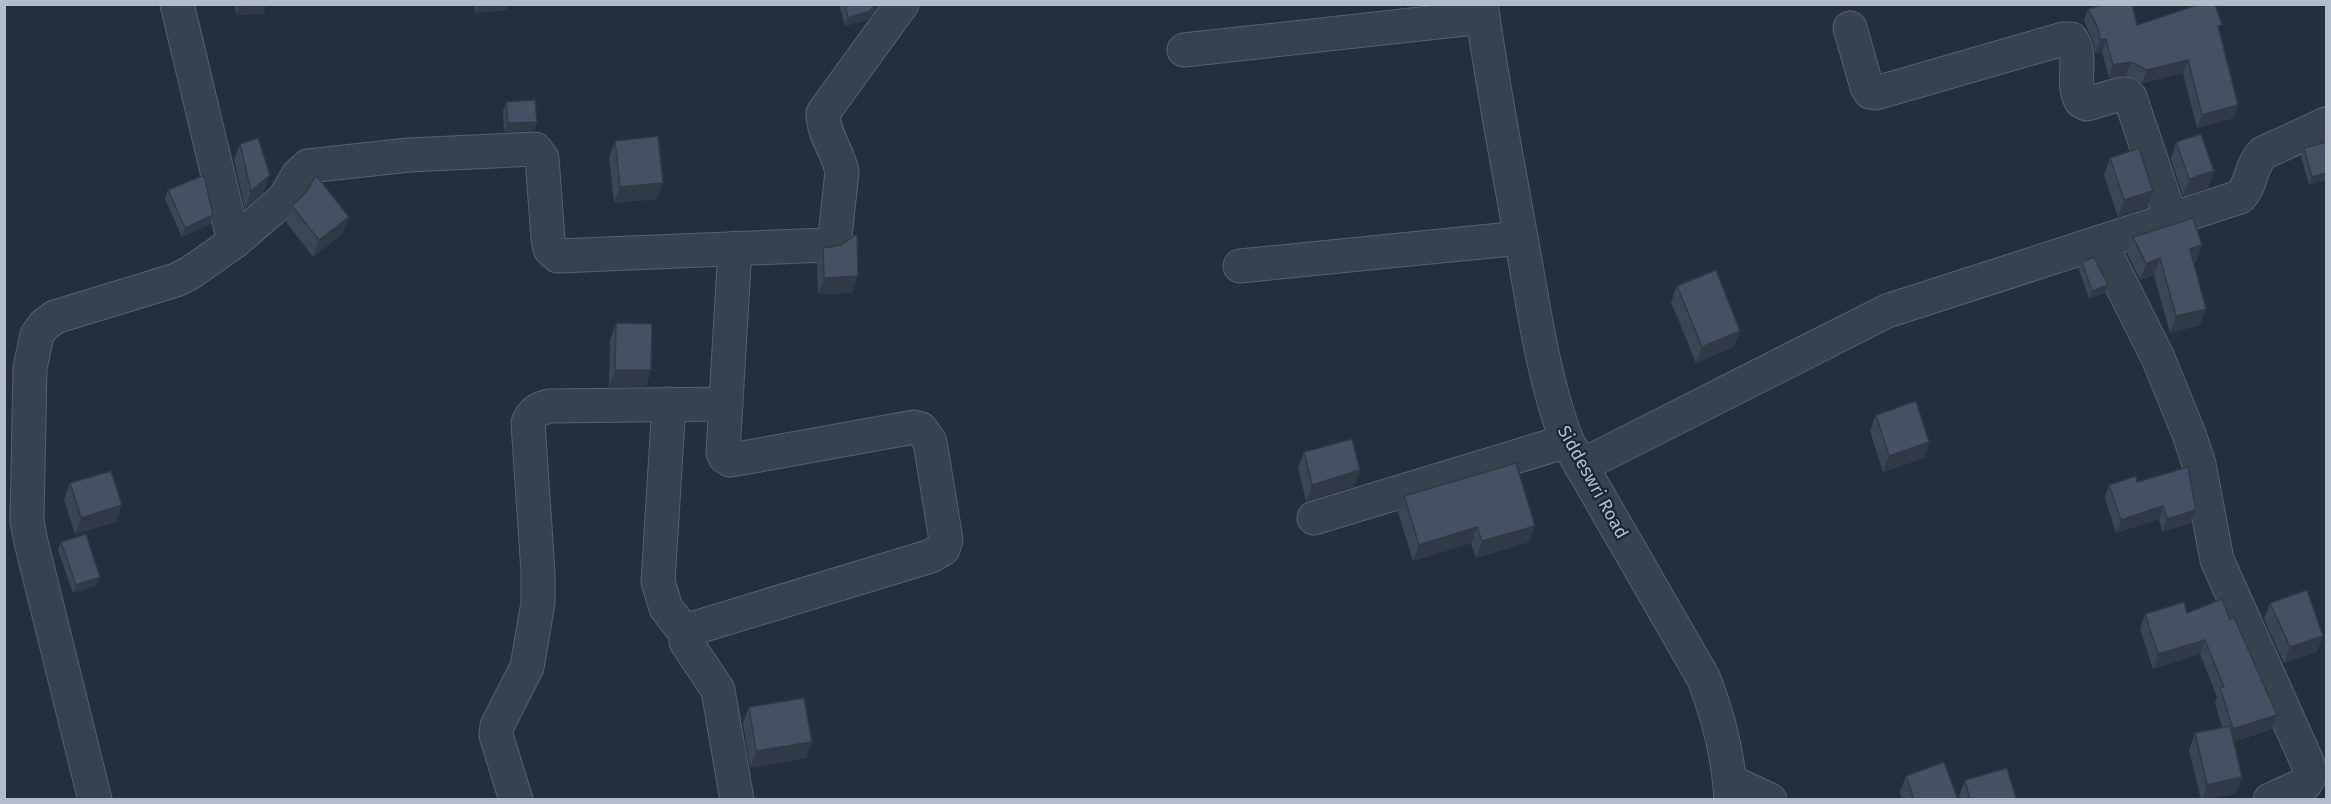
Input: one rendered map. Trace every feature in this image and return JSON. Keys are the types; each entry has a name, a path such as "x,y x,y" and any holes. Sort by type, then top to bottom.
{"street":[{"path":"177,4 234,242"},
{"path":"95,800 27,521 30,368 37,335 44,325 55,317 176,280 190,273 234,242 284,199 298,174 308,166 409,155 535,149 542,158 548,239 554,254 558,256 826,245 835,236 842,172 826,132 823,113 902,4"},
{"path":"1184,50 1482,11"},
{"name":"Siddeswri Road","path":"1482,11 1504,154 1553,406 1574,454 1704,679 1718,715 1731,791"},
{"path":"1850,28 1867,87 1870,92 1876,93 2063,39 2071,39 2076,48 2077,90 2081,101 2087,104 2121,94 2130,97 2171,219"},
{"path":"1314,518 1574,454 1887,311 2240,197 2246,191 2256,160 2263,153 2326,124"},
{"path":"1240,266 1521,238"},
{"path":"2100,242 2158,358 2189,434 2199,464 2217,560 2308,764 2310,775 2306,784 2270,800"},
{"path":"735,248 723,452 725,457 730,460 914,427 921,429 930,442 946,540 943,549 931,556 691,629 686,642 718,690 737,800"},
{"path":"669,404 658,582 666,608 687,635"},
{"path":"516,800 496,735 497,726 527,667 538,603 528,423 531,415 549,406 726,404"},
{"path":"1731,791 1770,800"}],"building":[{"path":"239,4 266,4 266,5 239,6"},
{"path":"845,4 875,4 870,11 848,18"},
{"path":"2104,4 2132,4 2137,25 2200,4 2215,4 2222,25 2218,26 2238,105 2202,115 2188,60 2147,70 2131,62 2113,65 2106,39 2100,40 2098,28 2088,9"},
{"path":"535,100 537,122 508,123 506,102"},
{"path":"2201,134 2214,171 2189,179 2176,142"},
{"path":"658,136 663,183 620,187 615,141"},
{"path":"258,138 270,175 251,191 240,144"},
{"path":"2326,142 2326,173 2312,177 2304,148"},
{"path":"2139,148 2153,191 2124,200 2110,158"},
{"path":"204,175 213,215 185,228 168,190"},
{"path":"316,175 349,217 319,240 292,206 306,192"},
{"path":"2193,218 2202,245 2190,249 2206,309 2176,316 2160,258 2146,264 2133,237"},
{"path":"857,234 858,276 824,278 823,248 841,245"},
{"path":"2094,257 2108,285 2092,291 2082,262"},
{"path":"1716,270 1740,331 1702,347 1677,286"},
{"path":"616,323 652,324 651,370 615,370"},
{"path":"1916,401 1929,442 1889,456 1876,415"},
{"path":"1352,439 1360,470 1312,485 1304,452"},
{"path":"1516,463 1535,526 1482,541 1477,527 1419,545 1404,496"},
{"path":"2188,467 2196,510 2167,519 2163,506 2121,520 2109,485 2136,476 2137,482"},
{"path":"111,471 122,505 81,518 70,483"},
{"path":"86,534 100,577 76,585 61,542"},
{"path":"2307,590 2323,636 2290,647 2270,603"},
{"path":"2222,599 2230,619 2234,617 2277,715 2233,729 2220,688 2224,687 2205,640 2158,654 2145,614 2184,602 2187,613"},
{"path":"804,698 812,742 756,751 749,707"},
{"path":"2230,726 2242,777 2207,785 2195,733"},
{"path":"1944,762 1958,800 1914,800 1906,776"},
{"path":"2007,768 2016,798 1970,800 1965,780"}]}
